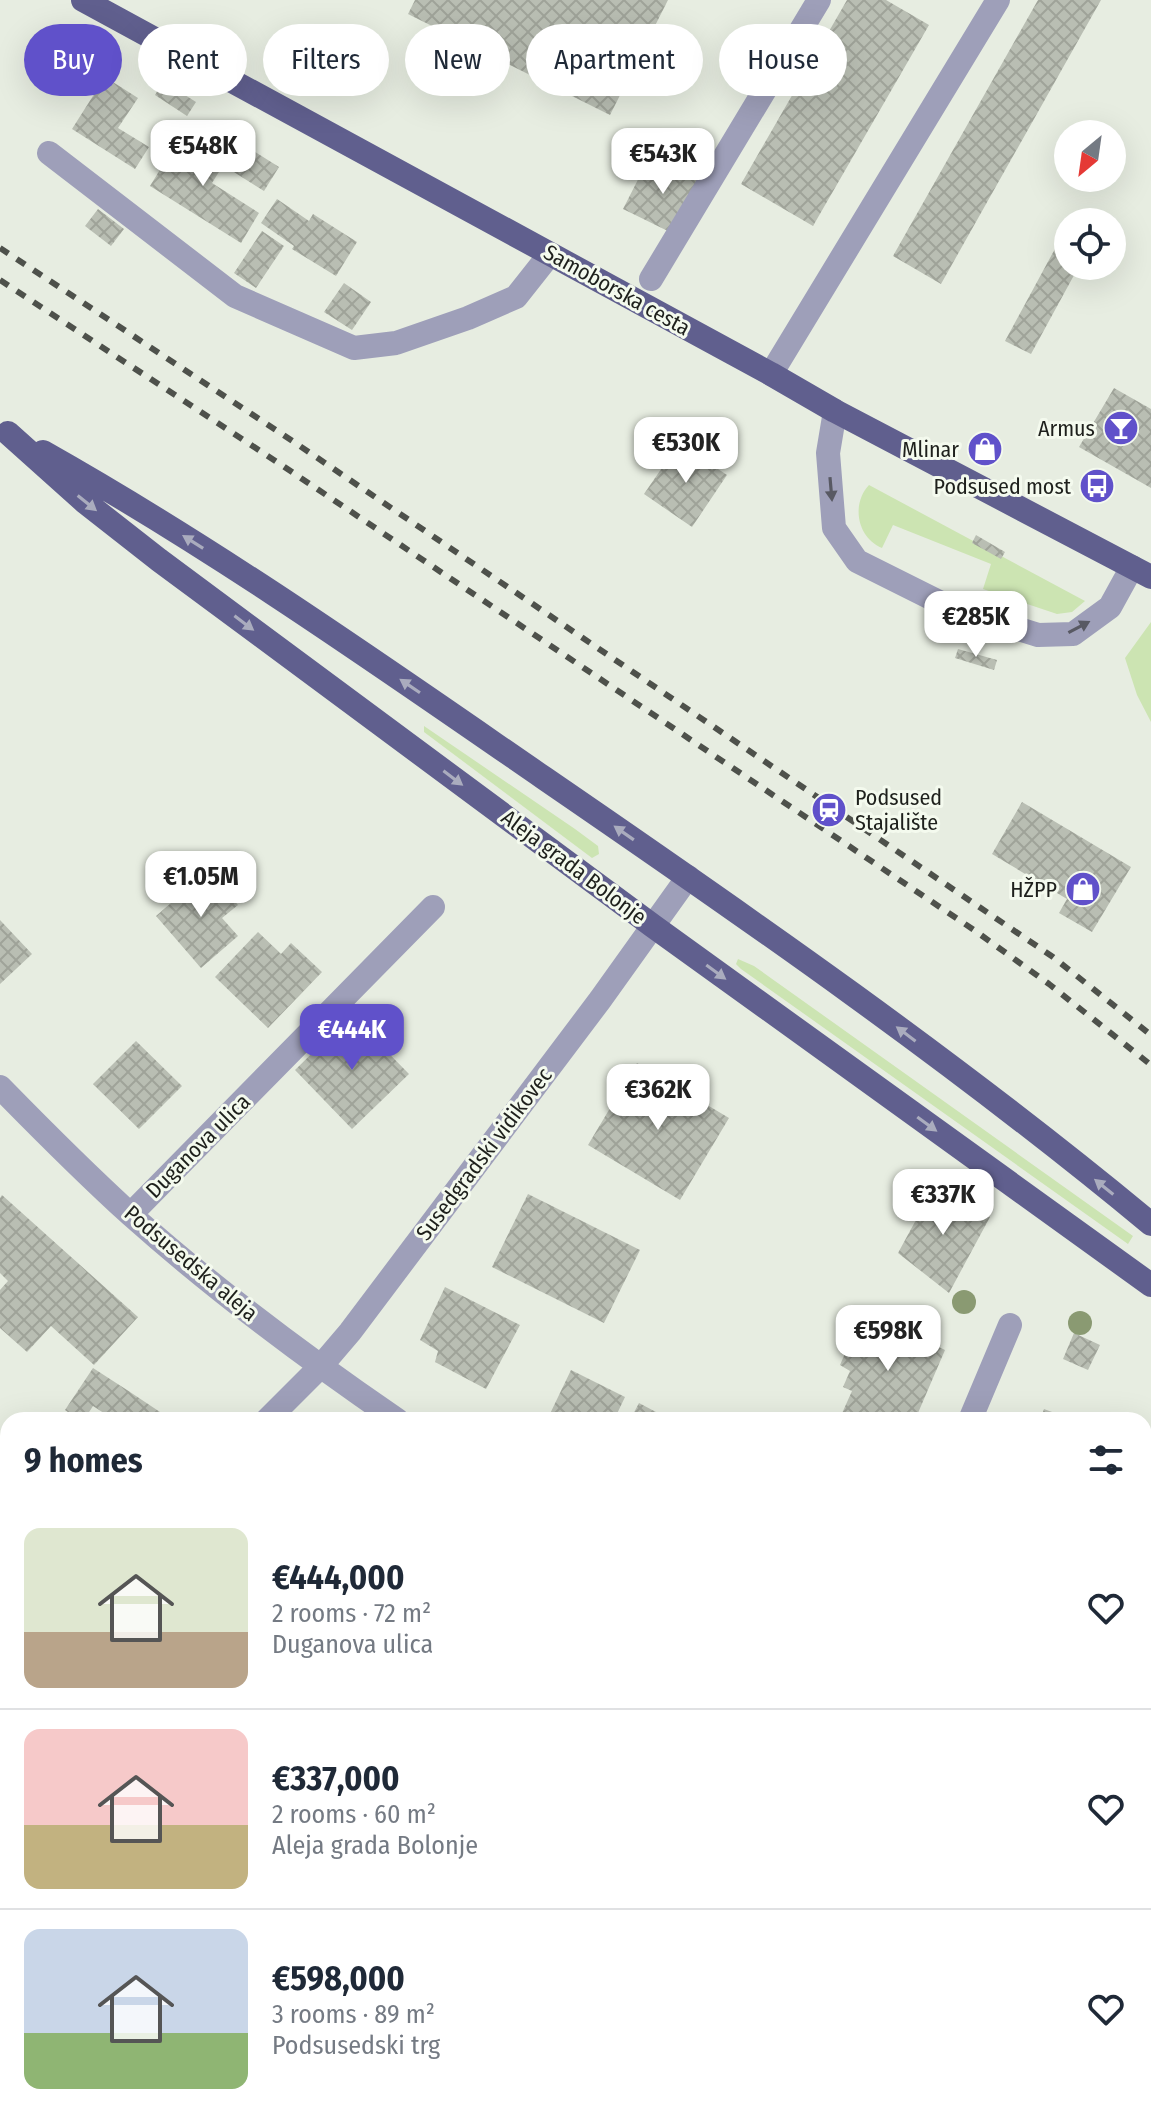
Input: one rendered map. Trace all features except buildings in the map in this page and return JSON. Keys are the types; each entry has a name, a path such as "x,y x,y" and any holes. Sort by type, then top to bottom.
{"main road":[{"name":"Samoborska cesta","path":"83,0 835,411 1141,572"},
{"name":"Aleja grada Bolonje","path":"4,430 252,580 688,877 917,1042 1151,1224"},
{"name":"Aleja grada Bolonje","path":"4,430 85,502 159,560 653,926 1151,1285"}],"street":[{"path":"651,279 819,0"},
{"path":"771,374 998,0"},
{"path":"49,153 235,296 354,348 396,343 468,318 516,297 550,254"},
{"path":"835,411 828,453 834,528 857,561 951,608 1038,635 1073,634 1110,607 1141,572"},
{"name":"Susedgradski vidikovec","path":"275,1412 350,1332 688,877"},
{"name":"Duganova ulica","path":"131,1214 433,907"},
{"name":"Podsusedska aleja","path":"0,1087 131,1214 240,1304 386,1412"},
{"path":"973,1412 1010,1325"}],"green space":[{"path":"869,485 1085,601 1072,612 1057,614 983,589 991,564 893,525 882,548 867,537 859,520 860,501"},
{"path":"1151,622 1151,722 1137,695 1125,658"},
{"path":"424,726 575,829 598,846 599,854 592,858 424,732"},
{"path":"738,959 754,966 1133,1236 1128,1244 741,969 736,964"}],"railway":[{"path":"0,248 294,442 1053,957 1151,1035"},
{"path":"0,280 974,930 1049,984 1151,1065"}],"place":[{"name":"Armus","path":"1121,428"},
{"name":"Mlinar","path":"985,449"},
{"name":"Podsused most","path":"1097,486"},
{"name":"Podsused Stajalište","path":"829,810"},
{"name":"HŽPP","path":"1083,889"}]}
